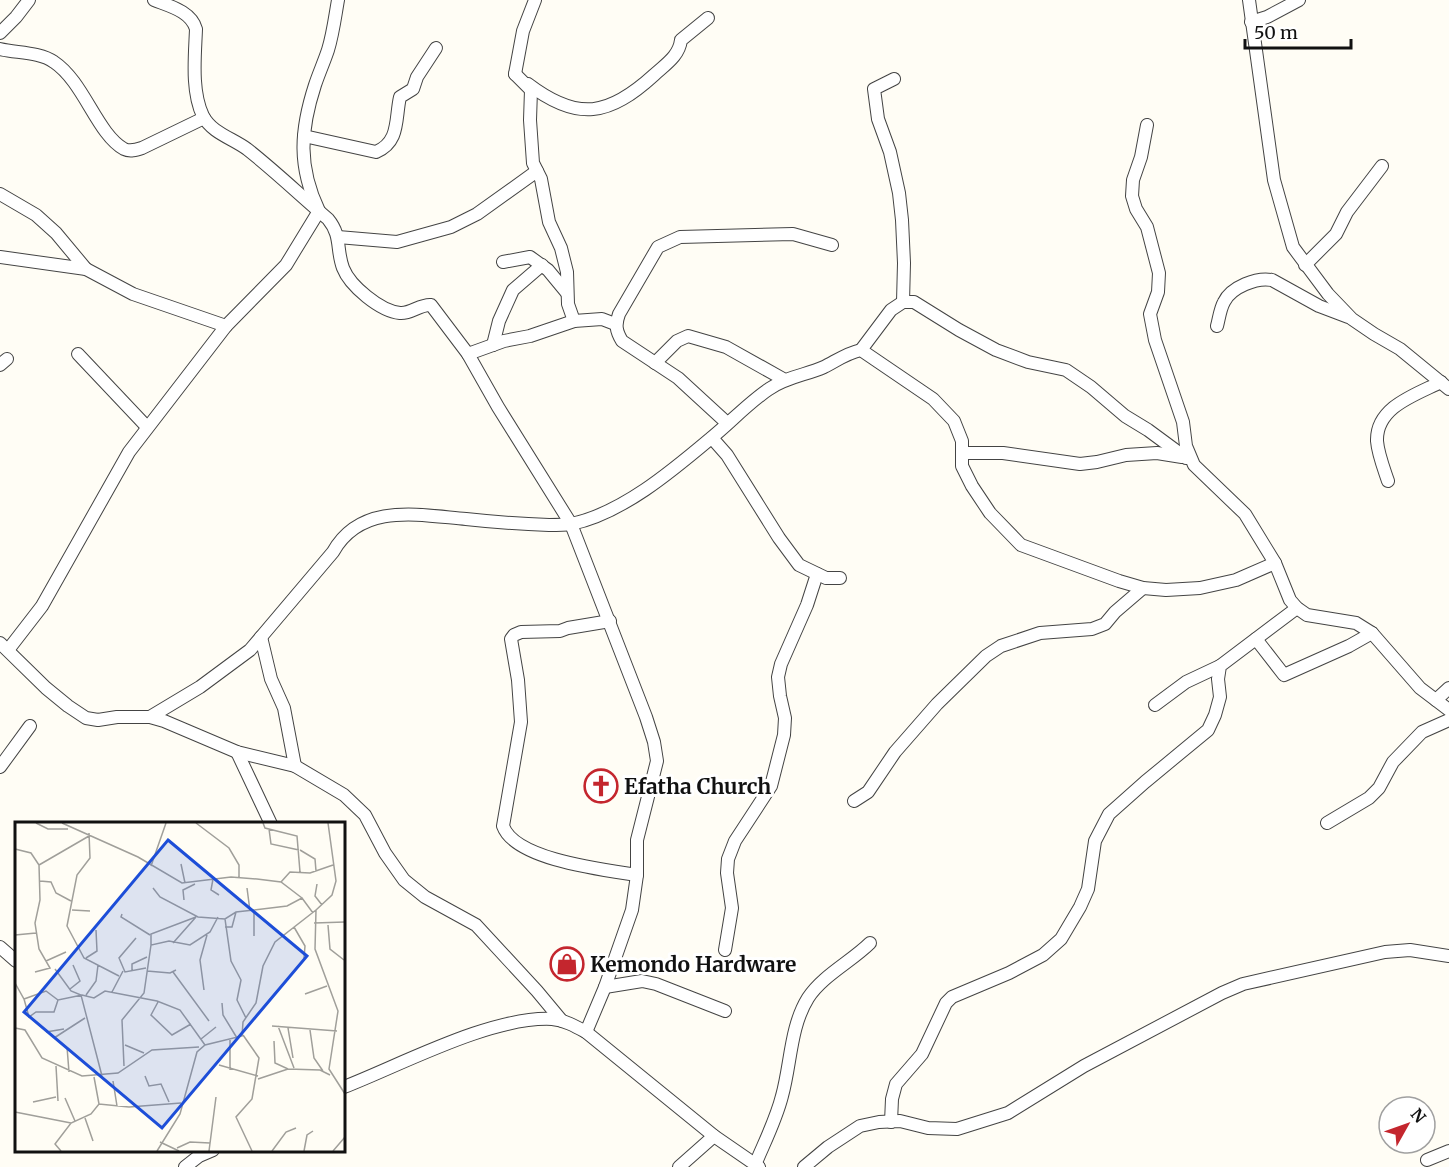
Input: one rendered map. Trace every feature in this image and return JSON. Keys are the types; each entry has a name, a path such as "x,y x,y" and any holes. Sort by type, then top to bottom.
{"street":[{"path":"0,33 29,0"},
{"path":"154,0 186,13 194,22 196,88 204,118 214,130 247,150 335,227 339,237 342,267 357,289 389,310 402,314 425,304 432,305 468,354 498,407 571,524 646,717 657,761 637,840 632,910 605,987 586,1032"},
{"path":"319,211 311,195 303,168 304,136 307,112 328,49 338,0"},
{"path":"515,74 523,31 535,0"},
{"path":"1249,0 1275,180 1293,247 1328,294 1352,319 1400,349 1445,385 1397,405 1382,418 1378,426 1377,443 1388,482"},
{"path":"1251,22 1267,17 1299,0"},
{"path":"515,74 559,105 580,110 607,108 627,98 653,76 680,51 681,40 708,18"},
{"path":"304,136 376,152 384,148 391,143 394,134 400,97 413,89 417,77 436,48"},
{"path":"0,49 38,55 54,61 78,87 111,137 125,150 132,151 142,148 204,118"},
{"path":"515,74 531,90 533,163 541,180 549,222 561,248 567,272 568,304 574,321"},
{"path":"894,79 874,89 878,119 890,152 903,220 903,302"},
{"path":"1147,125 1141,157 1133,180 1132,196 1136,209 1147,227 1159,273 1158,292 1150,314 1155,340 1183,422 1189,459"},
{"path":"1305,265 1336,234 1347,212 1383,166"},
{"path":"339,237 397,242 451,227 477,214 537,171"},
{"path":"0,194 36,215 56,233 86,269"},
{"path":"319,211 286,265 226,326 147,427 129,452 42,606 4,646 46,688 86,718 98,720 117,717 150,717 185,729 237,753 295,766 345,795 365,815 385,853 404,880 425,897 476,925 562,1021"},
{"path":"615,324 658,247 667,241 680,237 793,234 832,245"},
{"path":"0,257 86,269 133,294 226,326"},
{"path":"503,262 530,257 542,265 567,293"},
{"path":"493,345 499,321 513,290 542,265"},
{"path":"1217,326 1224,300 1234,291 1263,278 1272,280 1319,306 1352,319"},
{"path":"150,717 200,687 250,650 333,552 340,539 368,520 383,516 415,514 549,525 571,524 595,516 663,477 769,389 785,380 823,368 852,352 861,350 891,310 903,302 914,302 996,350 1028,362 1066,370 1091,387 1125,416 1189,459 1245,514 1275,562 1290,600 1297,608 1307,615 1356,623 1372,633 1420,688 1449,710"},
{"path":"468,354 574,321 594,319 615,324"},
{"path":"615,324 622,341 678,378 727,423"},
{"path":"655,363 677,341 688,336 726,347 785,380"},
{"path":"861,350 933,399 954,421 962,441 962,466 972,486 990,513 1021,545 1119,581 1143,588 1166,590 1200,588 1236,580 1275,562"},
{"path":"78,354 147,427"},
{"path":"712,438 727,455 799,565 826,578 840,578"},
{"path":"962,453 1003,453 1080,464 1126,455 1157,453 1189,459"},
{"path":"725,950 732,908 727,873 728,859 735,840 771,786 780,754 785,718 778,677 817,574"},
{"path":"855,801 868,792 895,752 937,704 986,656 1001,646 1040,633 1081,630 1104,624 1143,588"},
{"path":"1155,705 1186,682 1221,666 1297,608"},
{"path":"610,621 560,631 521,632 511,639 518,680 521,722 503,825 506,832 516,841 563,863 636,874"},
{"path":"1256,639 1284,675 1349,646 1372,633"},
{"path":"261,637 271,679 284,708 295,766"},
{"path":"891,1122 892,1099 896,1084 922,1054 946,1003 952,997 1009,973 1043,955 1061,939 1089,889 1095,841 1109,814 1208,730 1220,697 1218,680 1221,666"},
{"path":"1436,699 1449,688"},
{"path":"1327,823 1369,798 1379,788 1393,762 1422,732 1449,720"},
{"path":"0,767 30,726"},
{"path":"237,753 270,822"},
{"path":"345,1087 480,1032 523,1021 552,1019 572,1024 586,1032 714,1136 757,1166 782,1097 794,1035 809,997 833,972 870,943"},
{"path":"0,946 15,960"},
{"path":"804,1167 828,1147 860,1126 879,1122 900,1122 928,1128 957,1129 1008,1113 1084,1066 1243,984 1385,952 1410,950 1449,956"},
{"path":"605,987 642,981 656,984 725,1011"},
{"path":"679,1167 714,1136"},
{"path":"1427,1160 1449,1151"},
{"path":"185,1167 198,1153"}],"place":[{"name":"Efatha Church","path":"601,786"},
{"name":"Kemondo Hardware","path":"567,964"}]}
